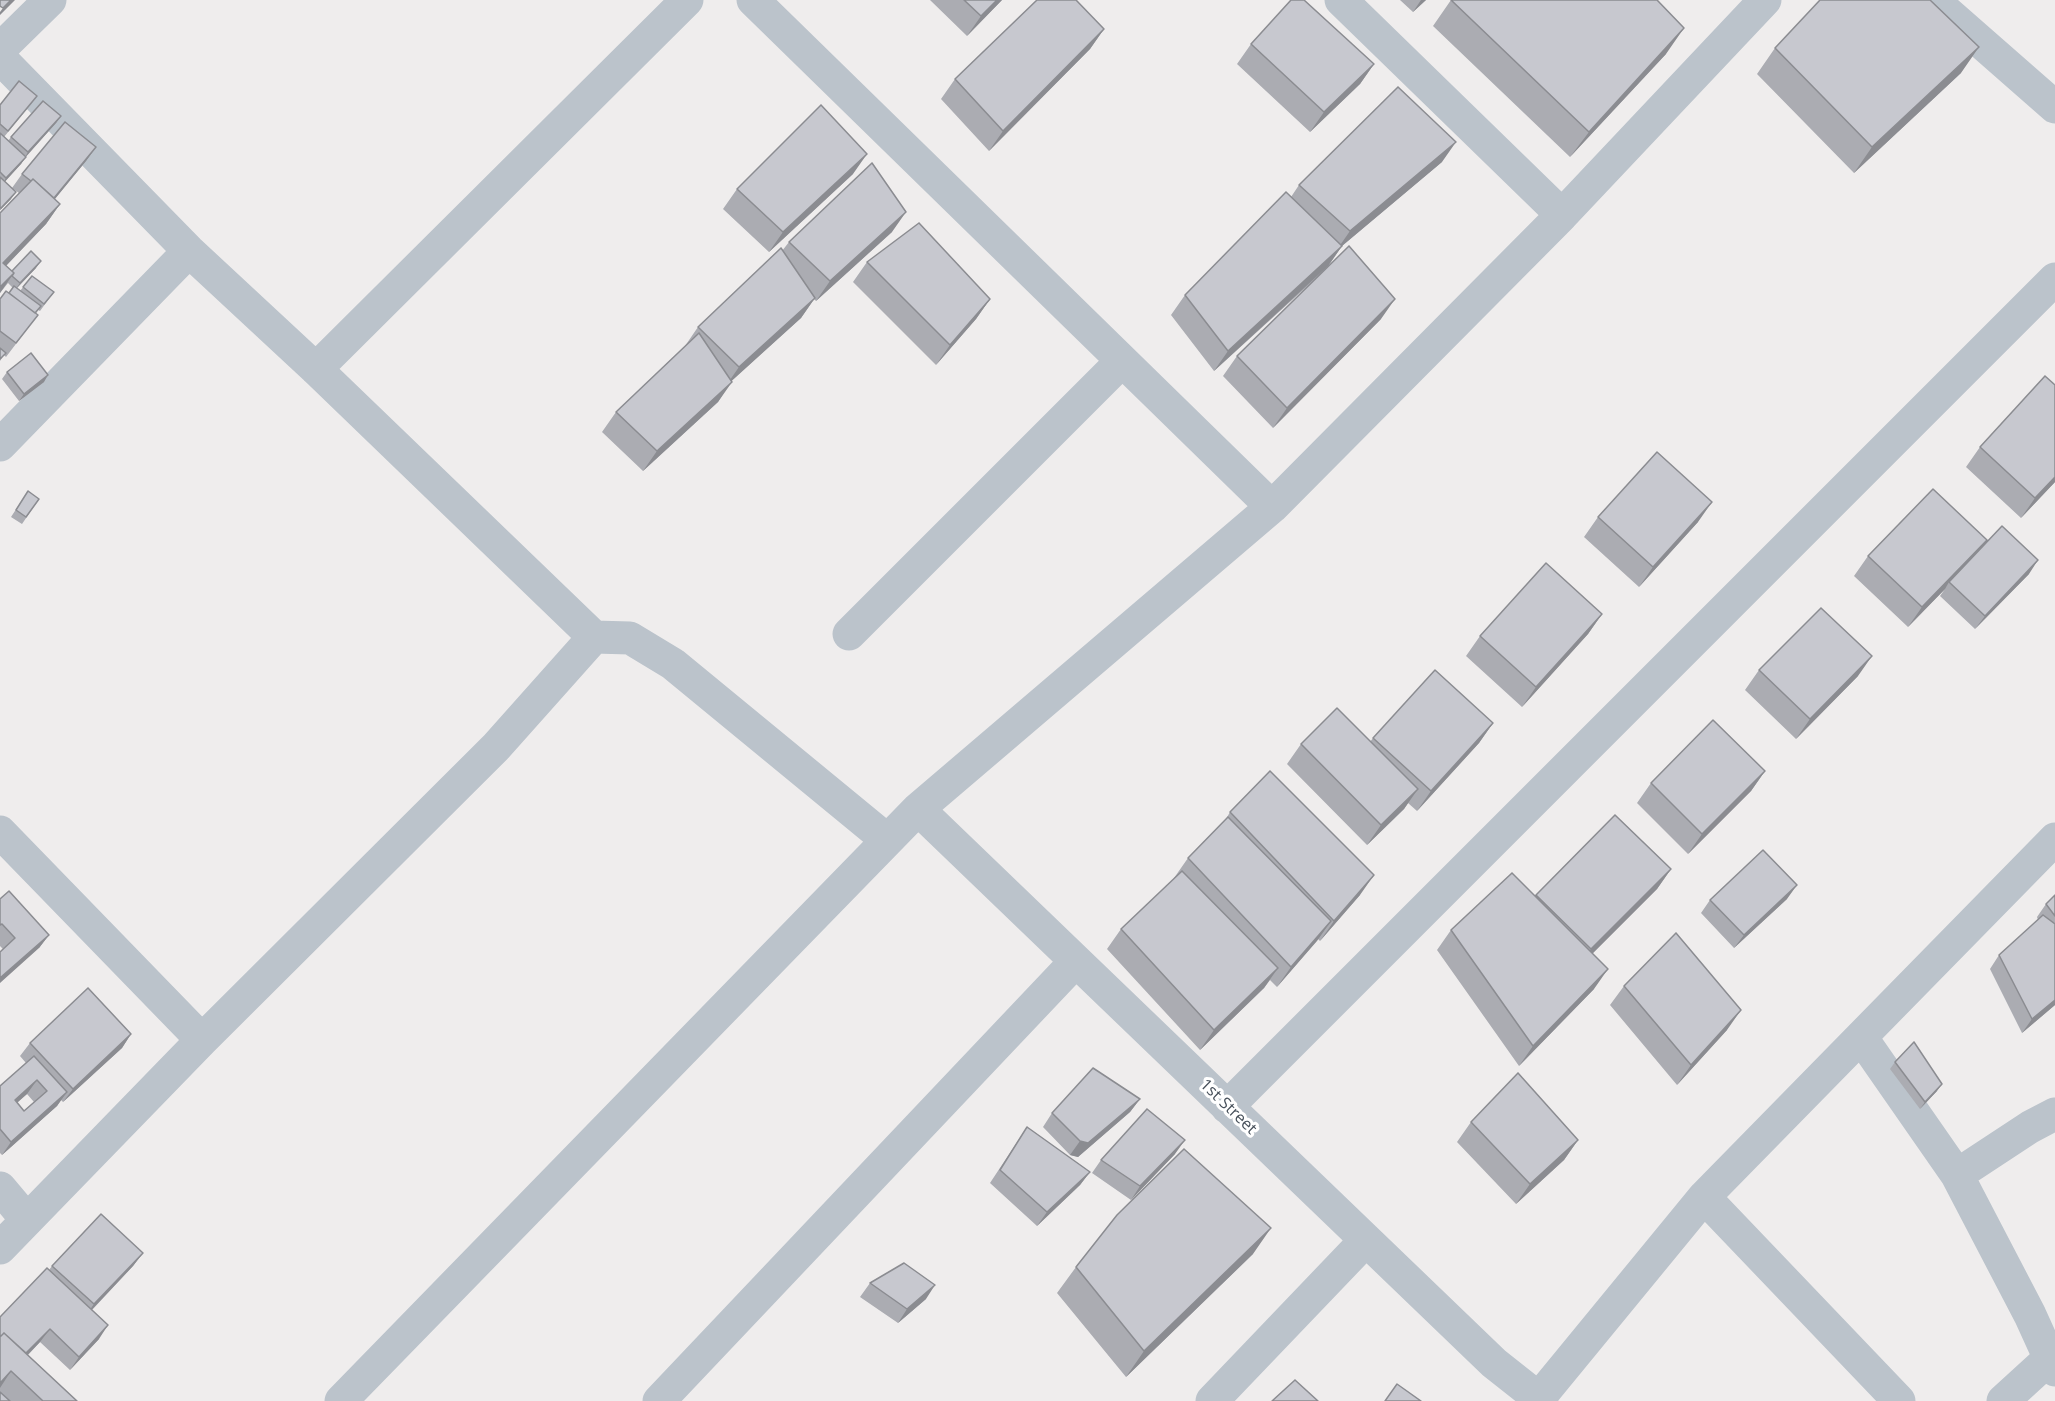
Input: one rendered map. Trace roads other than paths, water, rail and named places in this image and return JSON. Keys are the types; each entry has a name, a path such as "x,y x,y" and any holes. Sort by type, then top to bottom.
{"street":[{"path":"0,49 50,0"},
{"path":"316,369 687,0"},
{"path":"753,0 1272,507"},
{"path":"1341,0 1562,215"},
{"path":"340,1401 918,809 1272,507 1562,215 1765,0"},
{"path":"1933,0 2055,107"},
{"path":"0,57 189,251 316,369 594,637 630,638 673,664 887,840"},
{"path":"0,445 189,251"},
{"path":"1227,1107 2055,279"},
{"path":"849,634 1122,361"},
{"path":"0,1248 202,1040 496,747 594,637"},
{"name":"1st Street","path":"918,809 1494,1363 1540,1400"},
{"path":"0,832 202,1040"},
{"path":"1540,1400 1704,1197 2055,838"},
{"path":"659,1401 1076,961"},
{"path":"1861,1036 1958,1175 2042,1309 2052,1364 2003,1401"},
{"path":"1958,1175 2030,1127 2055,1114"},
{"path":"0,1188 27,1220"},
{"path":"1704,1197 1899,1401"},
{"path":"1212,1401 1366,1240"}]}
